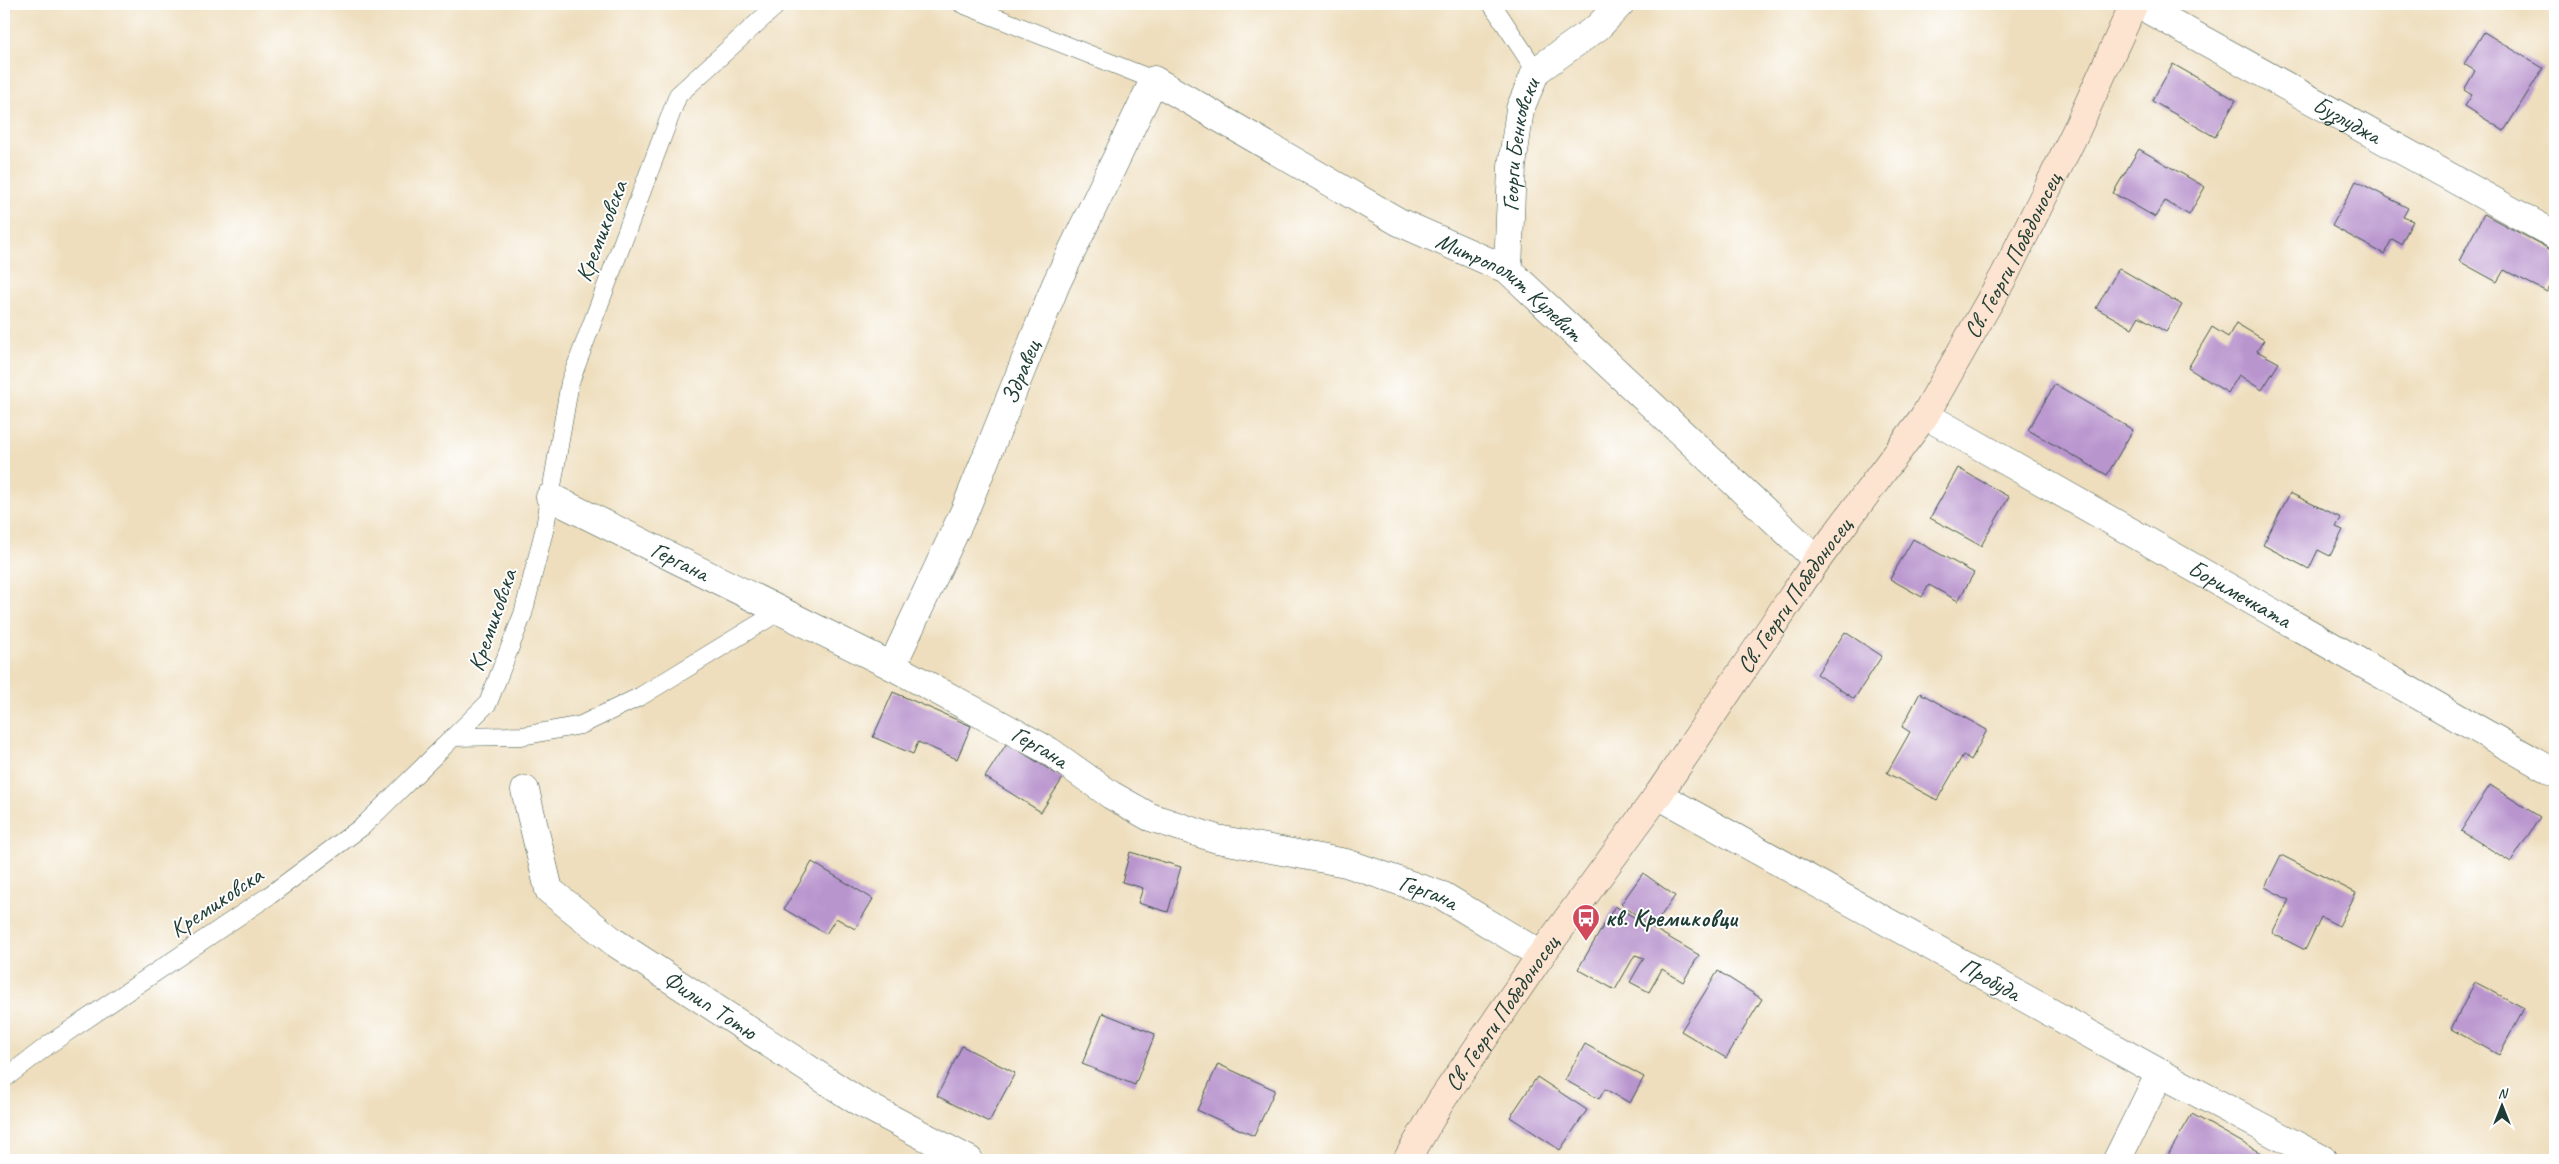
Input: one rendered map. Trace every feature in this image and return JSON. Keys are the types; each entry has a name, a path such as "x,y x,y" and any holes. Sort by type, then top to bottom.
{"street":[{"name":"Георги Бенковски","path":"1508,270 1515,147 1520,109 1536,71 1598,28 1620,4"},
{"name":"Св. Георги Победоносец","path":"1407,1160 1440,1101 1541,956 1658,795 1817,560 1925,415 2004,276 2076,131 2134,4"},
{"name":"Бузлуджа","path":"2138,4 2555,235"},
{"name":"Митрополит Кулевит","path":"1154,80 1399,222 1508,270 1817,560"},
{"name":"Здравец","path":"892,666 965,510 1056,284 1154,80"},
{"name":"Боримечката","path":"1925,415 2555,773"},
{"name":"Гергана","path":"550,497 892,666 1048,751 1111,795 1150,816 1217,840 1346,863 1443,896 1541,956"},
{"name":"Филип Тотю","path":"525,790 549,890 614,942 856,1100 969,1160"},
{"name":"Пробуда","path":"1658,795 2160,1073 2324,1160"},
{"path":"2117,1160 2160,1073"}],"lane":[{"name":"Кремиковска","path":"4,1079 51,1043 270,895 363,826 488,703 523,614 545,527 570,382 678,95 778,4"},
{"path":"962,4 1154,80"},
{"path":"1492,4 1536,71"},
{"path":"453,737 522,736 581,725 642,696 780,611"}],"building":[{"path":"2484,32 2543,68 2504,131 2465,106 2472,95 2464,90 2475,71 2464,64"},
{"path":"2173,64 2236,100 2215,137 2152,101"},
{"path":"2139,149 2205,187 2189,215 2165,201 2155,217 2113,193"},
{"path":"2356,181 2408,208 2403,217 2413,221 2401,244 2392,239 2384,254 2332,226"},
{"path":"2484,214 2555,252 2555,276 2547,292 2504,270 2497,282 2459,261"},
{"path":"2119,268 2182,305 2166,332 2139,316 2132,328 2096,308"},
{"path":"2236,323 2264,340 2257,351 2279,363 2262,390 2239,375 2228,393 2188,368 2212,327 2228,337"},
{"path":"2055,384 2133,430 2107,475 2028,430"},
{"path":"1958,468 2009,497 1981,546 1930,518"},
{"path":"2290,493 2341,518 2336,527 2343,530 2330,556 2318,550 2309,569 2263,545"},
{"path":"1913,539 1974,573 1958,601 1929,585 1922,597 1890,579"},
{"path":"1845,632 1882,656 1854,699 1817,674"},
{"path":"893,692 971,726 957,759 918,742 913,754 873,737"},
{"path":"1920,693 1987,730 1971,760 1963,755 1937,800 1887,773 1910,732 1902,727"},
{"path":"1007,743 1063,778 1041,812 985,777"},
{"path":"2490,785 2540,817 2511,862 2461,831"},
{"path":"1130,852 1181,867 1168,912 1138,903 1143,888 1122,882"},
{"path":"2281,855 2356,893 2339,926 2321,917 2305,950 2272,933 2289,900 2265,887"},
{"path":"812,862 873,899 855,929 836,918 826,934 784,909"},
{"path":"1643,873 1675,896 1653,927 1621,904"},
{"path":"1615,906 1699,955 1683,982 1662,969 1649,992 1630,982 1644,958 1635,955 1615,990 1578,969"},
{"path":"1718,971 1762,999 1726,1058 1681,1031"},
{"path":"2475,982 2524,1008 2499,1055 2451,1029"},
{"path":"1103,1013 1155,1034 1135,1085 1082,1064"},
{"path":"1585,1044 1644,1077 1630,1103 1605,1089 1599,1099 1565,1080"},
{"path":"962,1046 1015,1073 989,1122 937,1096"},
{"path":"1218,1064 1275,1090 1254,1136 1197,1110"},
{"path":"1537,1077 1587,1110 1560,1150 1510,1117"},
{"path":"2192,1114 2266,1156 2263,1160 2165,1160"}],"place":[{"name":"кв. Кремиковци","path":"1586,942"}]}
